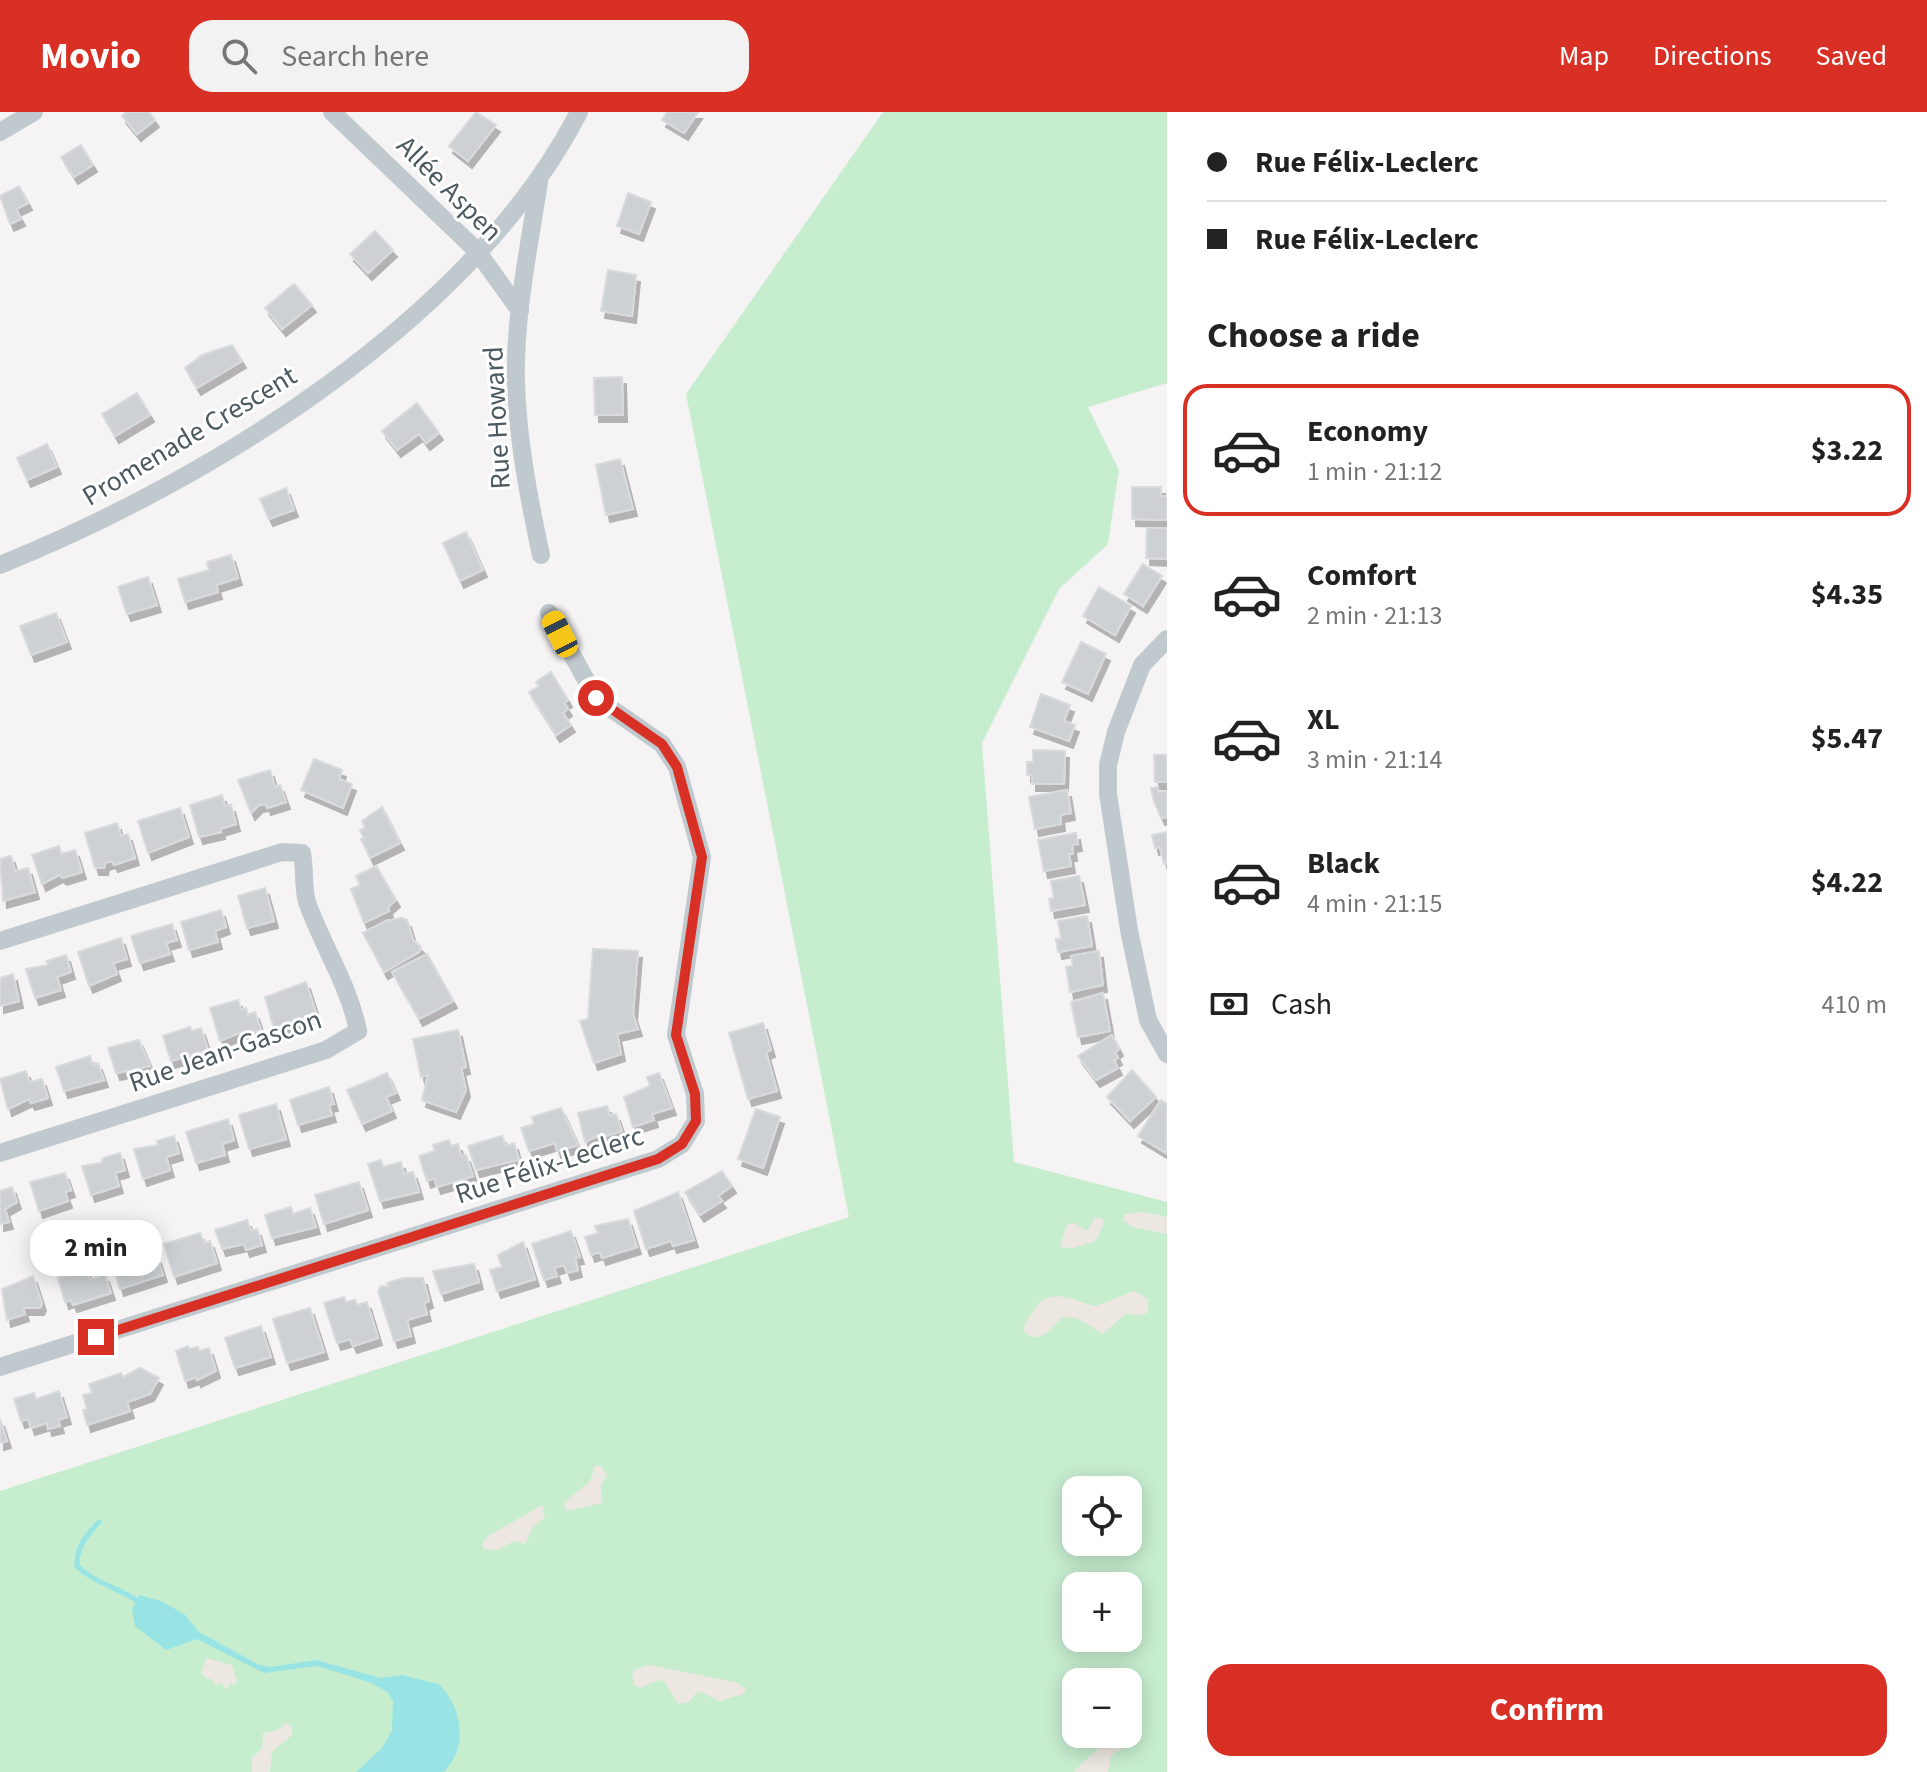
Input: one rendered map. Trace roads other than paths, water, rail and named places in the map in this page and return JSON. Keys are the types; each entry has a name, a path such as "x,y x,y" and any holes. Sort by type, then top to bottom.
{"street":[{"path":"0,132 34,112"},
{"name":"Allée Aspen","path":"332,112 477,251 520,311"},
{"name":"Promenade Crescent","path":"0,565 93,525 231,449 296,407 416,313 477,251 539,182 579,112"},
{"name":"Rue Howard","path":"539,182 520,311 518,397 530,504 541,555"},
{"name":"Rue Félix-Leclerc","path":"0,1367 658,1159 672,1153 691,1134 698,1108 676,1035 702,857 677,767 662,744 596,698 549,613"},
{"path":"1167,639 1142,665 1116,732 1108,779 1129,930 1148,1020 1167,1054"},
{"name":"Rue Jean-Gascon","path":"0,941 282,852 302,853 307,876 306,899 352,1002 358,1031 326,1050 0,1153"}],"water":[{"path":"139,1595 161,1601 184,1614 199,1632 259,1665 271,1667 316,1660 381,1678 402,1675 439,1684 453,1704 460,1727 452,1761 444,1772 356,1772 382,1748 392,1730 393,1701 388,1692 369,1682 317,1666 264,1673 197,1639 166,1650 135,1626 132,1609"}],"waterway":[{"path":"99,1522 80,1547 77,1566 91,1577 137,1601"}]}
